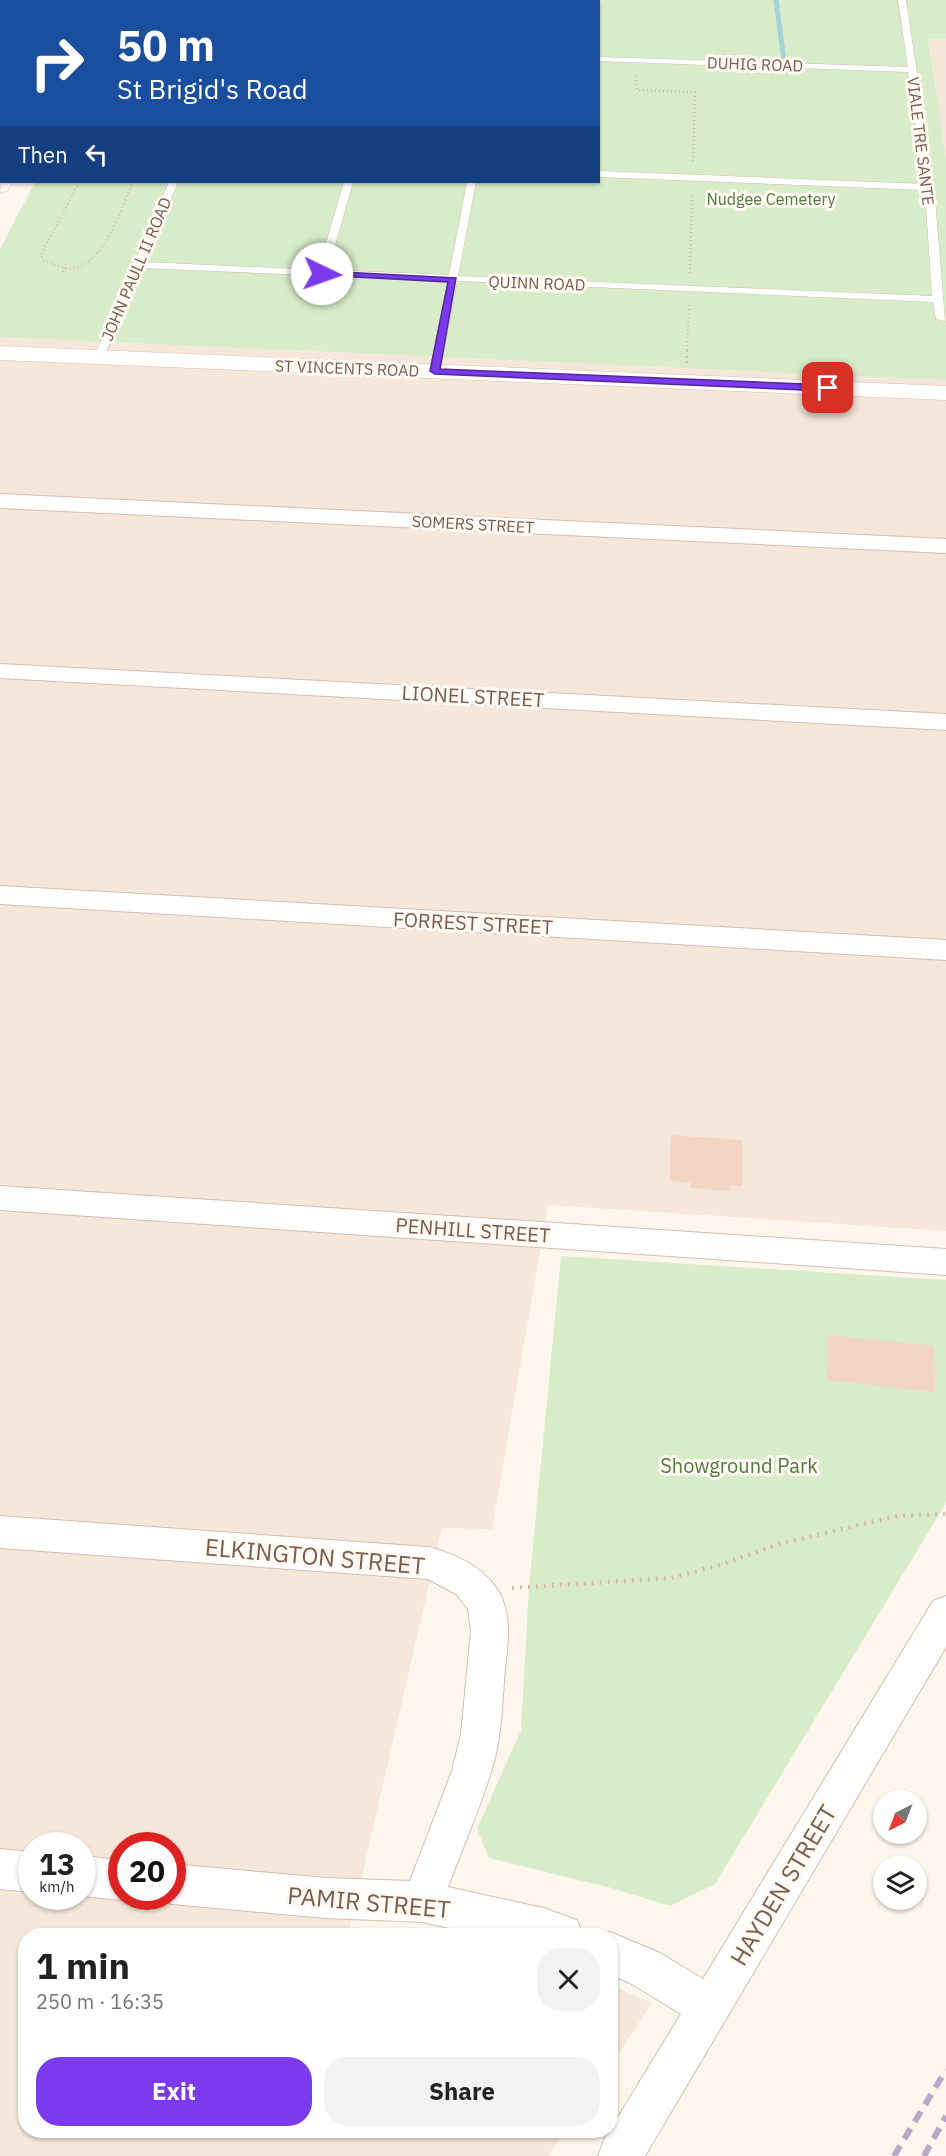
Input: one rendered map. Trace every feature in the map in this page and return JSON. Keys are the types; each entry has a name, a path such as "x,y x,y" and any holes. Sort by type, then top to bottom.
{"main road":[{"name":"ST VINCENTS ROAD","path":"0,353 946,393"}],"street":[{"name":"SOMERS STREET","path":"0,501 946,546"},
{"name":"LIONEL STREET","path":"0,671 946,722"},
{"name":"FORREST STREET","path":"0,895 946,950"},
{"name":"PENHILL STREET","path":"0,1198 946,1262"},
{"name":"ELKINGTON STREET","path":"0,1532 428,1563 458,1574 478,1593 489,1616 490,1630 480,1734 472,1771 422,1902"},
{"name":"HAYDEN STREET","path":"620,2156 946,1613"},
{"path":"0,1869 18,1871"},
{"name":"PAMIR STREET","path":"186,1885 326,1898 422,1902 543,1928"},
{"path":"618,1956 645,1968 710,2007"}],"lane":[{"name":"VIALE TRE SANTE","path":"902,0 929,187 937,299 941,319"},
{"path":"746,54 747,68"},
{"name":"DUHIG ROAD","path":"600,59 747,68 912,70"},
{"path":"600,174 929,187"},
{"name":"JOHN PAULL II ROAD","path":"99,357 173,183"},
{"path":"322,274 349,183"},
{"path":"435,371 472,183"},
{"name":"QUINN ROAD","path":"138,265 937,299"}],"path":[{"path":"636,60 637,90 695,92 693,159"},
{"path":"78,183 41,255 43,260 63,270 79,267 94,257 107,238 133,183"},
{"path":"63,270 66,264"},
{"path":"478,1593 552,1585 671,1578 720,1565 779,1544 875,1521 898,1516 946,1514"}],"shaded area":[{"path":"928,38 946,39 946,156"},
{"path":"0,337 946,380 946,1231 548,1205 492,1529 442,1528 350,1928 18,1928 18,2138 560,2138 548,2156 0,2156"},
{"path":"618,1988 652,2003 618,2054"}],"green space":[{"name":"Nudgee Cemetery","path":"600,0 946,0 946,39 928,39 946,156 946,380 0,337 0,249 34,183 600,183"},
{"name":"Showground Park","path":"561,1256 946,1280 946,1503 715,1884 670,1906 612,1888 489,1858 477,1829 521,1730 529,1587"}],"building":[{"path":"671,1135 742,1140 742,1186 731,1185 730,1191 691,1188 691,1183 670,1181"},
{"path":"828,1335 934,1346 935,1392 827,1380"}],"waterway":[{"path":"776,0 784,61"}],"railway":[{"path":"894,2156 946,2070"},
{"path":"924,2156 946,2116"}],"route":[{"path":"322,274 453,280 435,371 828,388"}]}
